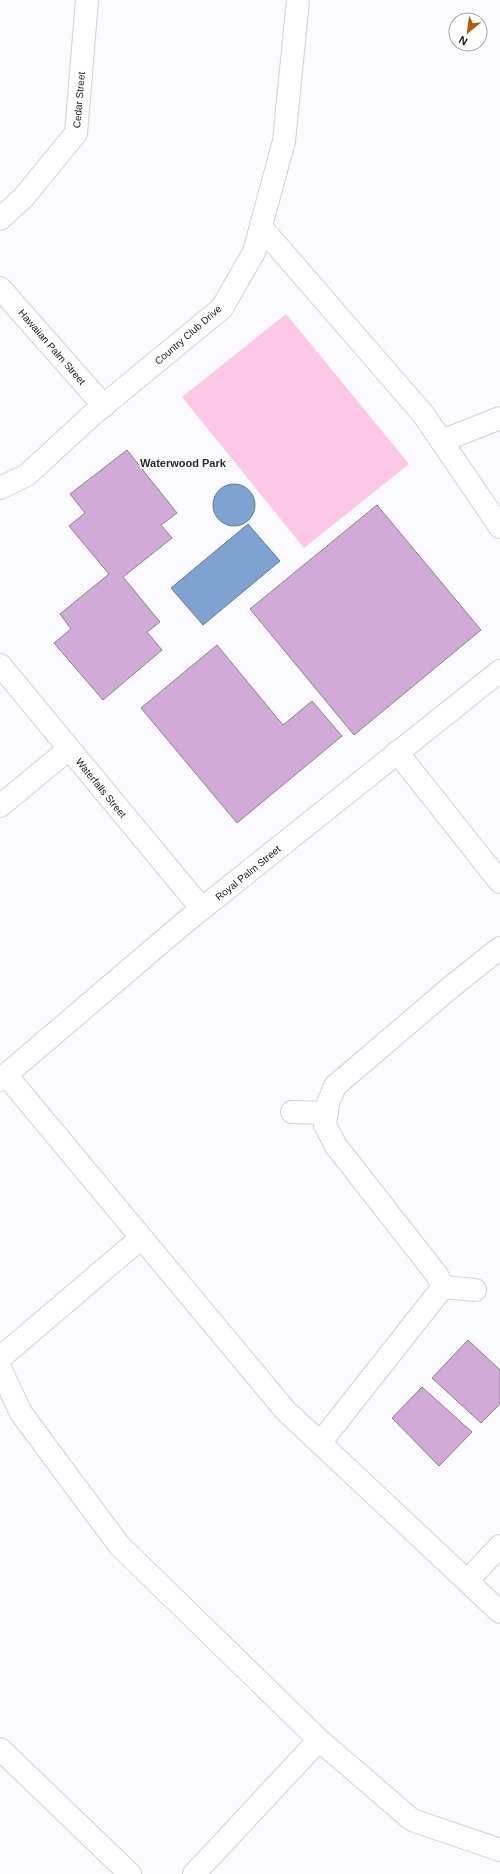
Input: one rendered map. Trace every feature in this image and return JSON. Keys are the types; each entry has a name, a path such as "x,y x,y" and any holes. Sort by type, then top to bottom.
{"street":[{"name":"Cedar Street","path":"0,219 24,197 76,133 87,0"},
{"name":"Country Club Drive","path":"0,488 27,475 104,406 222,308 254,252 284,141 298,0"},
{"path":"261,227 424,414 500,527"},
{"name":"Hawaiian Palm Street","path":"0,288 104,406"},
{"path":"442,441 500,418"},
{"name":"Waterfalls Street","path":"0,665 202,909"},
{"name":"Royal Palm Street","path":"3,1077 202,909 500,671"},
{"path":"0,806 69,749"},
{"path":"397,752 500,882"},
{"path":"443,1287 437,1274 336,1146 325,1125 327,1113 335,1086 451,987 500,948"},
{"path":"3,1077 141,1238 285,1410 500,1612"},
{"path":"292,1112 327,1113"},
{"path":"0,1358 141,1238"},
{"path":"443,1287 475,1290"},
{"path":"320,1443 443,1287"},
{"path":"0,1368 21,1413 119,1545 319,1740 412,1820 500,1850"},
{"path":"467,1581 500,1546"},
{"path":"194,1874 319,1740"},
{"path":"0,1750 130,1874"}],"shaded area":[{"path":"286,314 409,464 304,548 182,397"}],"water":[{"path":"230,484 238,484 246,487 252,493 255,505 252,517 246,523 238,526 230,526 222,523 216,517 213,509 213,501 216,493 222,487"},
{"path":"248,524 280,561 203,625 171,588"}],"building":[{"path":"127,450 177,513 161,525 172,538 123,577 160,622 147,632 162,650 103,700 54,643 71,629 60,614 109,574 69,526 85,513 70,494"},
{"path":"377,505 481,630 354,735 250,609"},
{"path":"217,645 283,725 312,701 342,736 237,823 141,708"},
{"path":"468,1340 500,1370 500,1404 481,1423 432,1378"},
{"path":"422,1387 472,1432 439,1466 392,1418"}],"district":[{"name":"Waterwood Park","path":"183,463"}]}
